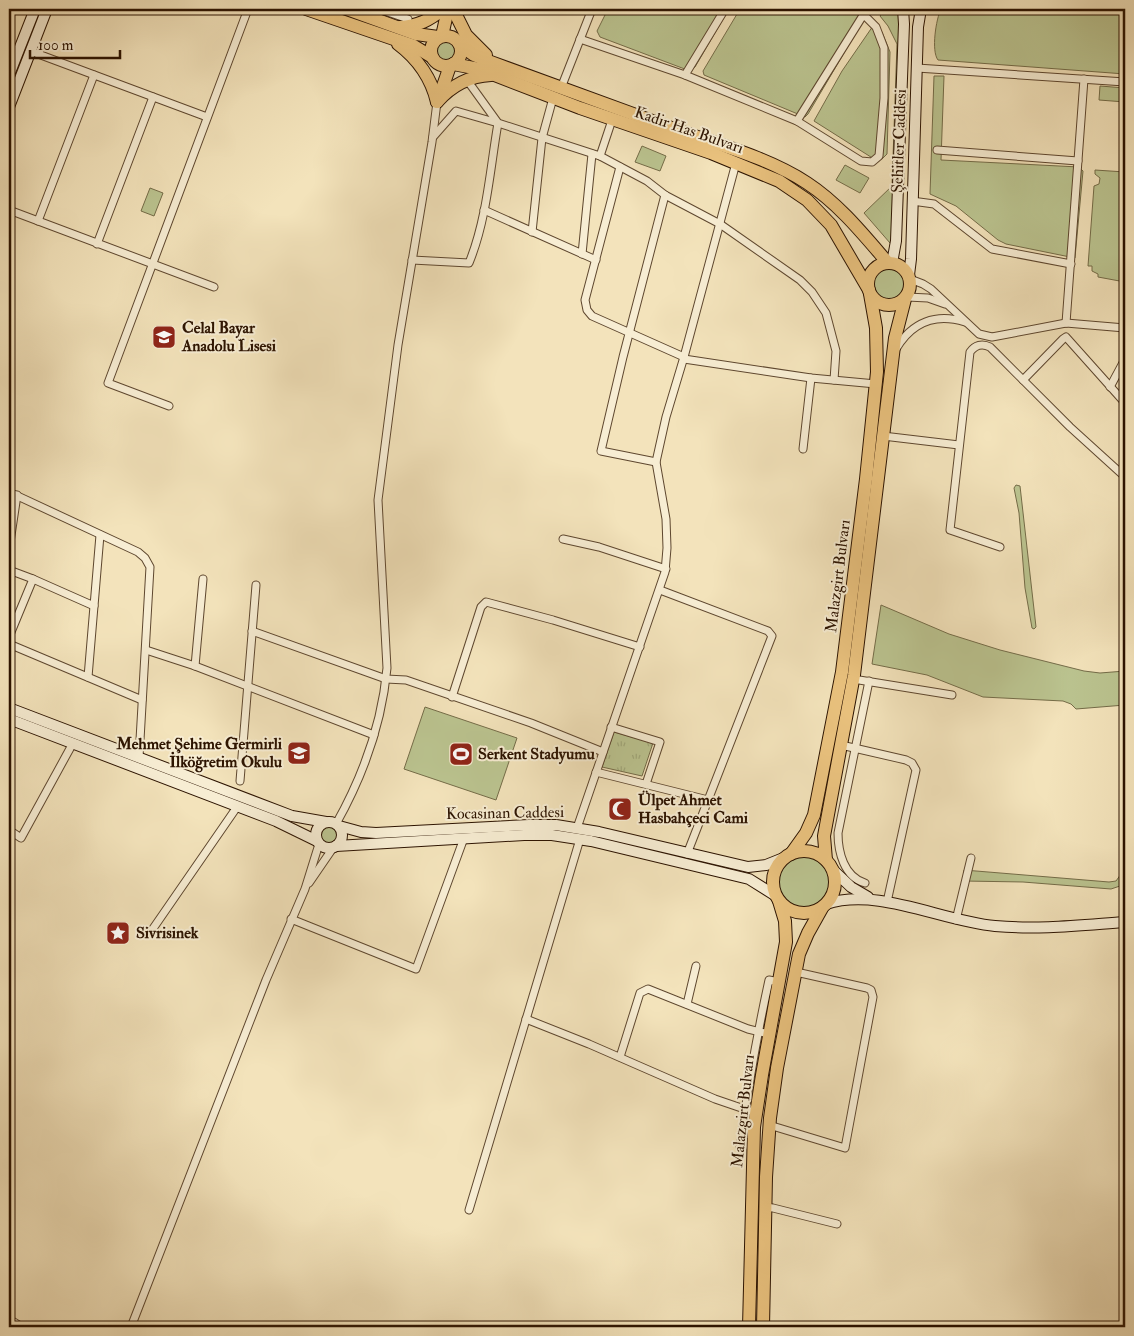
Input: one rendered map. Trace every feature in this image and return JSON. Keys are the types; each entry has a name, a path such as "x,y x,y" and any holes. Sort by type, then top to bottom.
{"highway":[{"path":"306,9 414,46 442,66 451,65"},
{"path":"348,9 416,34 440,37 449,36 458,42"},
{"path":"394,26 406,27 422,23 442,9"},
{"path":"437,102 431,46 440,37 451,9"},
{"path":"437,102 451,65 460,56 451,9"},
{"path":"437,102 451,89 468,80 498,71 466,35 451,9"},
{"path":"383,35 397,43 416,59 434,88"},
{"name":"Kadir Has Bulvarı","path":"458,42 498,71"},
{"name":"Kadir Has Bulvarı","path":"451,65 498,71 557,93 720,145 787,171 808,184 849,218 890,263"},
{"name":"Kadir Has Bulvarı","path":"557,93 612,120 736,163 784,184 815,208 831,225 869,292"},
{"path":"890,263 900,266 909,277 910,288 906,298 898,304 886,305 875,300 869,292 868,281 873,270 880,265 890,263"},
{"name":"Malazgirt Bulvarı","path":"788,856 806,833 814,815 842,672 876,384 877,340 869,292"},
{"name":"Malazgirt Bulvarı","path":"829,865 824,836 853,678 894,338 906,298"},
{"path":"801,852 812,852 829,865 835,880 834,890 824,906 807,914 796,913 786,908 777,898 773,885 774,874 778,865 788,856 801,852"},
{"name":"Malazgirt Bulvarı","path":"749,1327 753,1155 750,1112 763,1034 779,982 787,935 784,914 777,898"},
{"name":"Malazgirt Bulvarı","path":"763,1327 765,1207 769,1125 777,1068 803,943 812,924 824,906"}],"main road":[{"path":"9,75 35,9"},
{"path":"9,107 47,9"},
{"path":"904,9 913,11 921,9"},
{"name":"Şehitler Caddesi","path":"890,263 896,240 904,9"},
{"name":"Şehitler Caddesi","path":"909,277 918,27 921,9"},
{"name":"Kocasinan Caddesi","path":"9,708 292,816 361,832 376,833 529,825 748,867 766,865 788,856"},
{"path":"9,719 287,826 318,842 324,848 334,847 340,842 342,836 333,824 317,828 315,834 318,842"},
{"name":"Kocasinan Caddesi","path":"334,847 464,838 578,833 750,879 777,898"},
{"path":"829,865 851,887 874,899"},
{"path":"824,906 848,899 874,899 956,920 996,926 1027,927 1125,922"}],"street":[{"path":"169,406 108,383 248,9"},
{"path":"379,9 408,19"},
{"path":"532,232 542,138 557,93 592,9"},
{"path":"684,76 725,9"},
{"path":"580,39 684,76 797,121 861,161 872,162 879,156 884,98 884,48 876,27 866,12 797,121"},
{"path":"30,51 207,117"},
{"path":"917,68 1125,82"},
{"path":"38,221 94,75"},
{"path":"1066,322 1084,78"},
{"path":"412,260 470,263 475,249 484,210 498,123 468,80"},
{"path":"98,244 153,97"},
{"path":"333,824 360,775 374,735 386,679 378,500 398,345 433,137 437,102"},
{"path":"433,137 456,111 498,123 600,156 647,181 665,195 720,224 800,280 818,299 826,313 833,335 836,360 834,380"},
{"path":"600,156 612,120"},
{"path":"937,150 1078,161"},
{"path":"582,254 592,154"},
{"path":"469,1210 526,1019 596,772 666,569 666,519 656,462 666,417 684,358 736,163"},
{"path":"620,167 585,300 587,310 592,316 684,358 811,378 876,384"},
{"path":"656,462 601,451 665,195"},
{"path":"912,201 934,204 992,249 1071,264"},
{"path":"9,210 214,287"},
{"path":"484,210 596,260"},
{"path":"909,277 924,284 979,334 992,337 1066,322 1125,328"},
{"path":"906,298 928,298 947,305"},
{"path":"892,360 905,336 922,322 943,318 967,322"},
{"path":"981,345 984,335"},
{"path":"1023,380 1066,338 1125,403"},
{"path":"1000,547 950,530 970,352 976,346 990,347 1104,458 1124,476 1125,474"},
{"path":"1110,387 1125,360"},
{"path":"802,449 811,378"},
{"path":"883,436 959,445"},
{"path":"9,492 138,552 145,558 150,567 139,757"},
{"path":"9,549 17,495"},
{"path":"88,677 100,535"},
{"path":"563,539 599,547 666,569"},
{"path":"9,570 94,606"},
{"path":"194,666 203,579"},
{"path":"9,637 34,580"},
{"path":"240,781 256,585"},
{"path":"660,590 768,631 772,635 687,854"},
{"path":"452,696 481,607 486,602 553,620 640,647"},
{"path":"252,631 386,679 406,680 531,723 603,752"},
{"path":"9,644 142,700"},
{"path":"146,650 248,686 374,735"},
{"path":"853,678 952,695"},
{"path":"865,883 859,881 847,868 841,857 838,826 869,681"},
{"path":"611,727 660,742 646,784"},
{"path":"9,830 21,838 73,743"},
{"path":"841,746 906,760 912,763 916,770 887,902"},
{"path":"596,772 708,800"},
{"path":"152,930 237,807"},
{"path":"291,919 416,969 464,838"},
{"path":"131,1327 291,919 305,889 318,842"},
{"path":"305,889 334,847"},
{"path":"956,920 971,858"},
{"path":"687,1004 696,966"},
{"path":"769,1125 845,1148 873,997 873,992 868,988 796,972"},
{"path":"620,1057 641,992 645,989 650,989 763,1034"},
{"path":"526,1019 750,1112 740,1148"},
{"path":"765,1207 837,1224"},
{"path":"9,1319 22,1327"}],"green space":[{"path":"608,9 729,9 695,67 690,71 600,37 597,31"},
{"path":"740,9 870,9 805,117 704,75 703,71"},
{"path":"885,9 902,9 894,243 890,243 864,213 892,186 897,44 888,26 880,16"},
{"path":"941,9 1125,9 1125,74 938,60 935,50 935,35"},
{"path":"875,23 882,32 890,52 887,154 882,159 874,159 814,121 842,71"},
{"path":"446,39 455,42 458,51 455,60 446,63 437,60 434,51 437,42"},
{"path":"934,76 944,76 941,160 1079,167 1083,171 1075,258 1006,244 998,240 956,206 930,194"},
{"path":"1100,86 1125,88 1125,102 1099,100"},
{"path":"642,146 666,156 660,171 635,162"},
{"path":"845,165 869,178 860,193 836,180"},
{"path":"1095,170 1125,172 1125,282 1098,277 1098,274 1092,271 1092,266 1088,266 1094,186 1099,184 1100,178 1095,174"},
{"path":"150,188 163,193 154,216 141,211"},
{"path":"889,267 901,272 906,284 901,296 889,301 877,296 872,284 877,272"},
{"path":"1016,485 1020,486 1036,627 1034,629 1032,628 1025,588 1019,513 1014,488"},
{"path":"881,605 949,634 1000,650 1084,671 1100,673 1125,671 1125,705 1076,709 1071,704 1063,701 983,697 927,675 872,664"},
{"name":"Serkent Stadyumu","path":"425,707 517,738 496,800 404,769"},
{"path":"614,732 653,743 642,776 602,767"},
{"path":"1122,801 1125,882 1120,886 1111,889 1023,882 963,881 964,870 1109,882 1116,881 1121,874"},
{"path":"329,825 336,828 339,835 336,842 329,845 322,842 319,835 322,828"},
{"path":"804,856 818,860 826,868 830,882 826,896 818,904 804,908 790,904 782,896 778,882 782,868 790,860"}],"place":[{"name":"Celal Bayar Anadolu Lisesi","path":"164,337"},
{"name":"Mehmet Şehime Germirli İlköğretim Okulu","path":"299,753"},
{"name":"Serkent Stadyumu","path":"461,754"},
{"name":"Ülpet Ahmet Hasbahçeci Cami","path":"620,809"},
{"name":"Sivrisinek","path":"118,933"}]}
